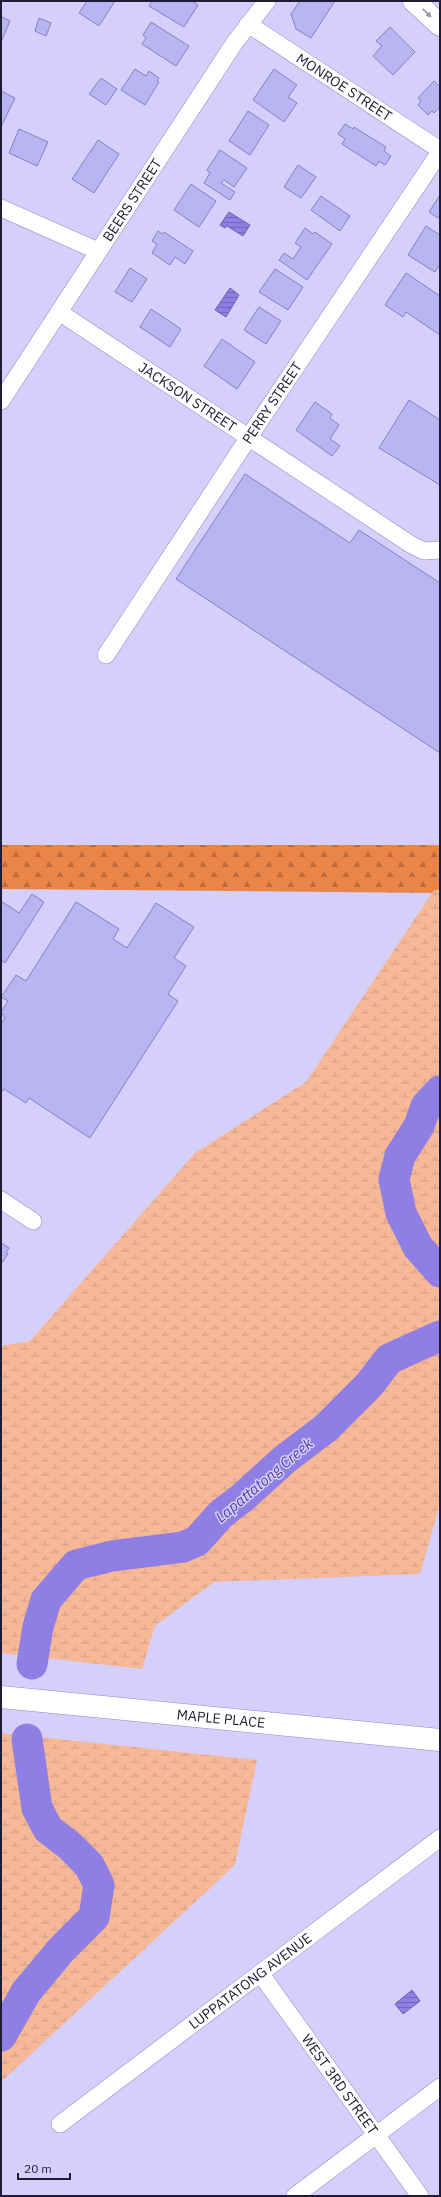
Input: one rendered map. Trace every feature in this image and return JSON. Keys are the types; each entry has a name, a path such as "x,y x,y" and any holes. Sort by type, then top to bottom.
{"main road":[{"path":"414,1 440,26"},
{"name":"MAPLE PLACE","path":"1,1697 440,1740"}],"street":[{"name":"BEERS STREET","path":"1,401 248,24 267,1"},
{"name":"MONROE STREET","path":"248,24 440,151"},
{"name":"PERRY STREET","path":"106,655 249,437 440,151"},
{"path":"1,208 98,251"},
{"name":"JACKSON STREET","path":"59,312 413,546 431,552 440,550"},
{"path":"1,1200 33,1221"},
{"name":"LUPPATATONG AVENUE","path":"60,2124 440,1838"},
{"name":"WEST 3RD STREET","path":"260,1973 420,2196"},
{"path":"295,2196 440,2086"}],"green space":[{"path":"1,845 440,845 440,893 1,889"},
{"path":"434,890 440,890 440,1504 420,1574 214,1582 155,1626 142,1669 1,1653 1,1346 30,1341 195,1153 306,1082"},
{"path":"1,1733 257,1760 235,1865 1,2082"}],"shaded area":[{"path":"229,212 250,225 243,236 227,226 225,228 220,225"},
{"path":"230,288 239,295 226,317 215,310"},
{"path":"412,1990 420,2001 403,2014 395,2004"}],"building":[{"path":"87,1 115,1 99,26 79,13"},
{"path":"152,1 192,1 198,5 184,27 149,6"},
{"path":"300,1 335,1 311,38 296,29 291,14"},
{"path":"2,17 10,21 1,42 1,19"},
{"path":"39,18 51,23 46,36 35,31"},
{"path":"151,22 189,46 176,66 142,44 146,38 143,35"},
{"path":"390,27 415,52 393,75 373,56 382,46 376,41"},
{"path":"135,69 146,76 149,71 159,78 157,81 159,82 145,105 121,90"},
{"path":"274,69 297,85 288,97 297,103 284,122 253,100"},
{"path":"101,78 117,89 106,105 89,94"},
{"path":"434,81 440,87 440,107 434,113 432,111 428,115 418,105 421,101 418,98"},
{"path":"1,91 15,98 1,127"},
{"path":"248,111 269,125 250,155 229,141"},
{"path":"345,124 353,129 354,127 386,147 384,151 391,156 385,165 379,161 376,166 342,144 345,139 338,134"},
{"path":"19,129 48,142 37,166 9,153"},
{"path":"98,140 119,154 94,193 72,179"},
{"path":"220,150 247,168 234,187 224,180 221,183 235,192 230,200 204,183 210,173 207,170"},
{"path":"298,165 316,177 301,198 284,187"},
{"path":"191,184 216,201 199,227 174,210"},
{"path":"440,195 440,215 438,218 429,212"},
{"path":"321,196 350,216 340,231 311,210"},
{"path":"426,226 440,235 440,264 435,272 408,255"},
{"path":"305,228 313,234 315,232 332,244 307,280 279,260 284,253 293,259 301,247 295,243"},
{"path":"158,231 162,234 164,232 193,251 185,264 175,257 170,265 152,253 157,244 152,241"},
{"path":"130,268 147,279 132,302 115,292"},
{"path":"275,269 303,287 288,310 259,292"},
{"path":"406,273 440,296 440,335 406,312 403,317 385,305"},
{"path":"259,307 281,321 266,344 244,330"},
{"path":"151,309 181,329 170,347 140,327"},
{"path":"222,339 255,362 237,389 204,366"},
{"path":"409,400 440,420 440,485 379,448"},
{"path":"315,402 332,414 330,418 339,425 330,439 340,446 332,456 296,430"},
{"path":"245,474 350,543 359,530 440,583 440,753 176,579"},
{"path":"32,894 44,902 5,963 1,960 1,901 19,913"},
{"path":"76,902 119,929 113,939 127,948 156,903 194,927 174,958 186,966 168,994 178,1001 90,1138 29,1098 26,1103 4,1089 1,1093 1,1024 5,1018 1,1012 8,1001 1,997 16,975 26,981"},
{"path":"1,1243 9,1248 6,1253 8,1254 1,1264"}],"waterway":[{"name":"Lapattatong Creek","path":"440,1091 426,1106 419,1126 400,1156 394,1179 401,1213 418,1247 440,1272"},
{"name":"Lapattatong Creek","path":"32,1664 38,1627 46,1600 76,1565 112,1556 183,1547 197,1541 221,1514 242,1498 285,1459 326,1428 369,1385 389,1359 440,1336"},
{"path":"1,2036 26,1992 61,1950 94,1917 99,1885 89,1865 70,1846 48,1829 37,1808 27,1739"}]}
